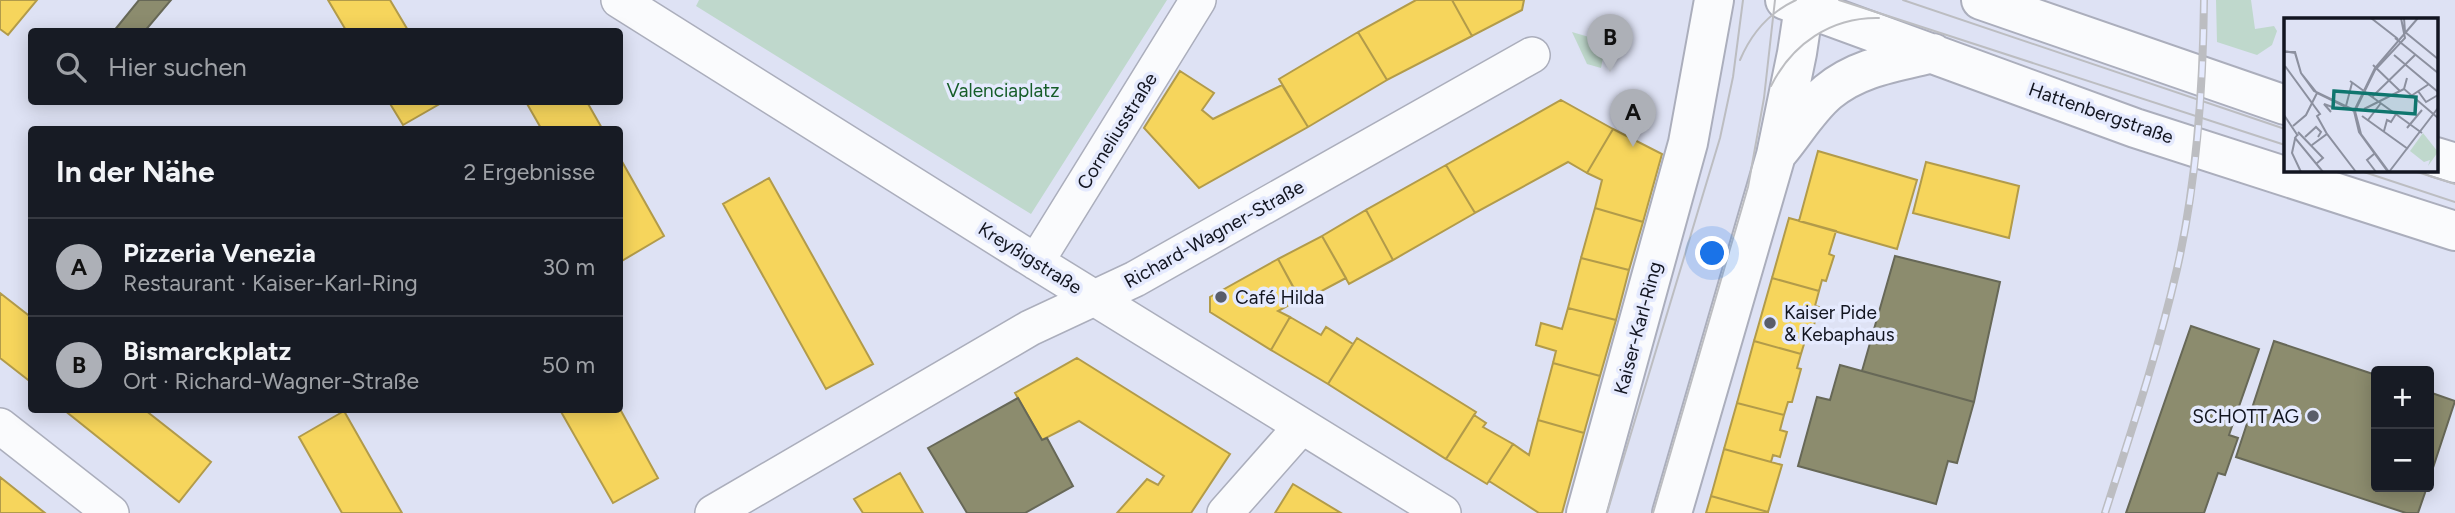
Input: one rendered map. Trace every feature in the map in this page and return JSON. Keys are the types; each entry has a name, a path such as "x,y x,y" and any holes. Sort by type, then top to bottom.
{"street":[{"name":"Kreyßigstraße","path":"619,0 1443,513"},
{"name":"Corneliusstraße","path":"1036,262 1198,0"},
{"name":"Kaiser-Karl-Ring","path":"1586,513 1688,143 1714,0"},
{"path":"1981,0 2284,105"},
{"path":"1672,513 1776,155 1798,3"},
{"name":"Hattenbergstraße","path":"1798,3 2135,128 2455,231"},
{"path":"1776,155 1826,94 1847,78 1866,69 1933,53"},
{"name":"Richard-Wagner-Straße","path":"713,513 1030,328 1135,279 1532,55"},
{"path":"2438,158 2455,163"},
{"path":"0,426 111,513"},
{"path":"1225,513 1301,427"}],"green space":[{"name":"Valenciaplatz","path":"699,0 1167,0 1031,214 696,6"},
{"path":"2216,0 2251,0 2255,29 2274,26 2277,31 2272,45 2257,55 2217,42"},
{"path":"1572,32 1606,42 1601,68 1587,64"}],"building: Wohnen":[{"path":"0,0 37,0 8,35 0,29"},
{"path":"328,0 390,0 407,28 345,28"},
{"path":"1416,0 1452,0 1472,36 1387,80 1358,32"},
{"path":"1452,0 1524,0 1522,10 1472,36"},
{"path":"1358,32 1387,80 1308,127 1279,79"},
{"path":"1180,71 1214,93 1202,110 1213,119 1282,85 1308,127 1199,188 1144,128"},
{"path":"1561,100 1613,129 1587,173 1568,162 1475,213 1446,165"},
{"path":"391,105 438,105 403,125"},
{"path":"528,105 589,105 601,126 540,126"},
{"path":"1613,129 1662,154 1643,222 1595,208 1602,180 1587,173"},
{"path":"1818,151 1917,180 1897,249 1799,221"},
{"path":"1926,162 2019,186 2009,238 1913,213"},
{"path":"623,163 664,236 623,260"},
{"path":"1446,165 1475,213 1393,260 1366,210"},
{"path":"769,178 873,364 826,389 723,204"},
{"path":"1595,208 1643,222 1629,270 1581,258"},
{"path":"1366,210 1393,260 1349,284 1322,236"},
{"path":"1789,218 1836,231 1829,254 1834,256 1826,281 1822,280 1819,291 1772,278"},
{"path":"1322,236 1346,278 1301,302 1278,259"},
{"path":"1581,258 1629,270 1616,320 1568,308"},
{"path":"1278,259 1300,299 1278,311 1290,317 1271,350 1210,312 1210,297"},
{"path":"1772,278 1819,291 1815,306 1819,307 1812,332 1808,331 1801,354 1754,341"},
{"path":"0,293 28,315 28,380 0,358"},
{"path":"1568,308 1616,320 1600,376 1553,363 1556,351 1536,345 1541,323 1562,329"},
{"path":"1290,317 1321,335 1326,327 1353,344 1328,384 1271,350"},
{"path":"1357,338 1476,412 1446,459 1328,384"},
{"path":"1754,341 1801,354 1797,368 1801,369 1792,402 1788,402 1784,415 1737,403"},
{"path":"1077,358 1230,454 1191,513 1117,513 1147,479 1158,485 1164,476 1079,421 1042,440 1015,393"},
{"path":"1553,363 1600,376 1584,433 1538,420"},
{"path":"1737,403 1784,415 1780,430 1787,432 1780,457 1773,455 1771,462 1724,449"},
{"path":"68,413 149,413 211,462 179,502"},
{"path":"341,413 345,413 402,513 342,513 299,437"},
{"path":"562,413 622,413 658,478 613,503"},
{"path":"1474,415 1486,423 1483,427 1513,444 1487,484 1446,459"},
{"path":"1538,420 1584,433 1562,513 1539,513 1489,481 1513,444 1529,455"},
{"path":"1724,449 1782,465 1768,512 1711,496"},
{"path":"900,473 923,513 863,513 854,499"},
{"path":"0,477 45,513 0,513"},
{"path":"1293,484 1341,513 1275,513"},
{"path":"1711,496 1768,512 1768,513 1706,513"}],"building: Industrie":[{"path":"139,0 171,0 147,28 116,28"},
{"path":"1895,256 2000,282 1974,402 1862,371"},
{"path":"2191,326 2259,349 2229,435 2238,438 2225,475 2218,473 2204,513 2126,513"},
{"name":"SCHOTT AG","path":"2274,341 2371,373 2371,492 2425,492 2418,513 2406,513 2236,457"},
{"path":"1840,365 1974,402 1957,463 1948,461 1936,504 1798,466 1817,397 1830,400"},
{"path":"2434,394 2455,401 2434,465"},
{"path":"1018,398 1042,440 1047,438 1073,486 1025,513 967,513 928,448"}],"tram line":[{"path":"1607,513 1720,138 1733,77 1743,0"},
{"path":"1653,513 1748,187 1764,98 1775,0"},
{"path":"1740,60 1762,25 1796,0"},
{"path":"1839,0 2284,145"},
{"path":"1903,0 2284,129"},
{"path":"1771,86 1790,58 1815,36 1845,22 1879,18"},
{"path":"2364,172 2455,202"},
{"path":"2417,172 2455,184"}],"railway":[{"path":"2105,513 2153,361 2184,236 2198,135 2204,0"}],"place":[{"name":"Bismarckplatz","path":"1610,72"},
{"name":"Pizzeria Venezia","path":"1633,147"},
{"name":"Café Hilda","path":"1221,297"},
{"name":"Kaiser Pide & Kebaphaus","path":"1770,323"},
{"name":"SCHOTT AG","path":"2313,416"}]}
